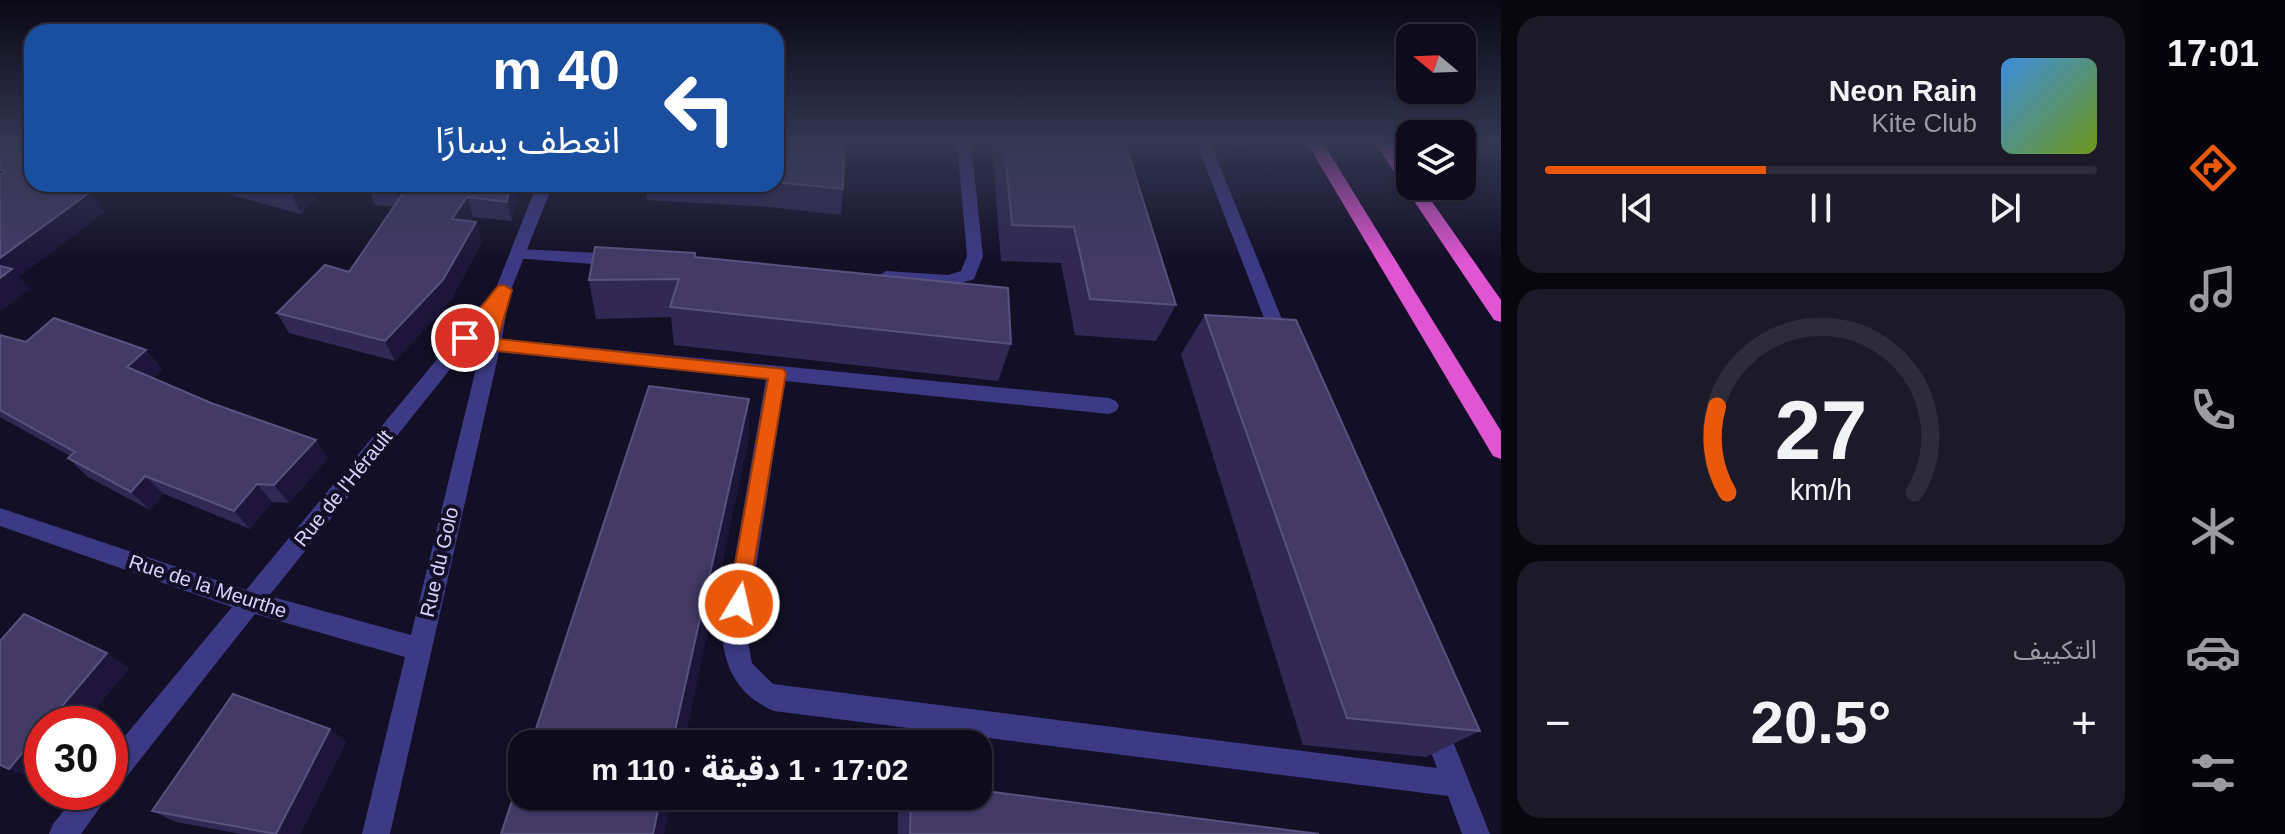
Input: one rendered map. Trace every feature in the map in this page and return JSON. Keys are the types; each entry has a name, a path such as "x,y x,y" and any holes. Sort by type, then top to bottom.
{"highway":[{"path":"1339,182 1501,450"},
{"path":"1422,200 1501,315"}],"street":[{"path":"869,276 949,281 968,275 975,256 968,182"},
{"path":"1219,182 1293,369"},
{"name":"Rue de l'Hérault","path":"128,753 504,290 542,192"},
{"path":"519,254 630,261"},
{"name":"Rue du Golo","path":"376,834 488,344 504,290"},
{"path":"488,344 1109,406"},
{"path":"777,373 734,632 735,657 745,678 758,691 774,698 1457,784"},
{"name":"Rue de la Meurthe","path":"0,517 250,602 419,649"},
{"path":"1428,710 1476,834"},
{"path":"63,834 82,810"}],"building":[{"path":"0,182 24,182 24,192 90,192 0,258"},
{"path":"784,182 843,182 843,189 784,183"},
{"path":"1008,182 1137,182 1176,305 1090,299 1074,227 1012,225"},
{"path":"404,192 509,192 507,202 467,197 452,219 476,222 443,280 385,341 277,313 325,265 349,272"},
{"path":"595,247 695,253 695,257 1008,288 1011,344 670,307 679,279 589,280"},
{"path":"0,266 12,269 0,278"},
{"path":"1205,315 1296,320 1480,731 1347,718"},
{"path":"54,318 146,350 127,367 211,403 316,440 274,485 257,484 234,511 145,476 131,492 68,458 75,452 0,410 0,335 26,342"},
{"path":"649,386 749,399 675,730 536,730"},
{"path":"24,614 107,653 62,706 24,706 24,751 9,769 0,765 0,641"},
{"path":"233,694 330,729 276,834 152,811"},
{"path":"992,792 1319,834 910,834 911,810 992,810"},
{"path":"509,810 658,810 653,834 501,834"}],"route":[{"path":"465,338 504,290 488,344 777,373 739,604"}]}
